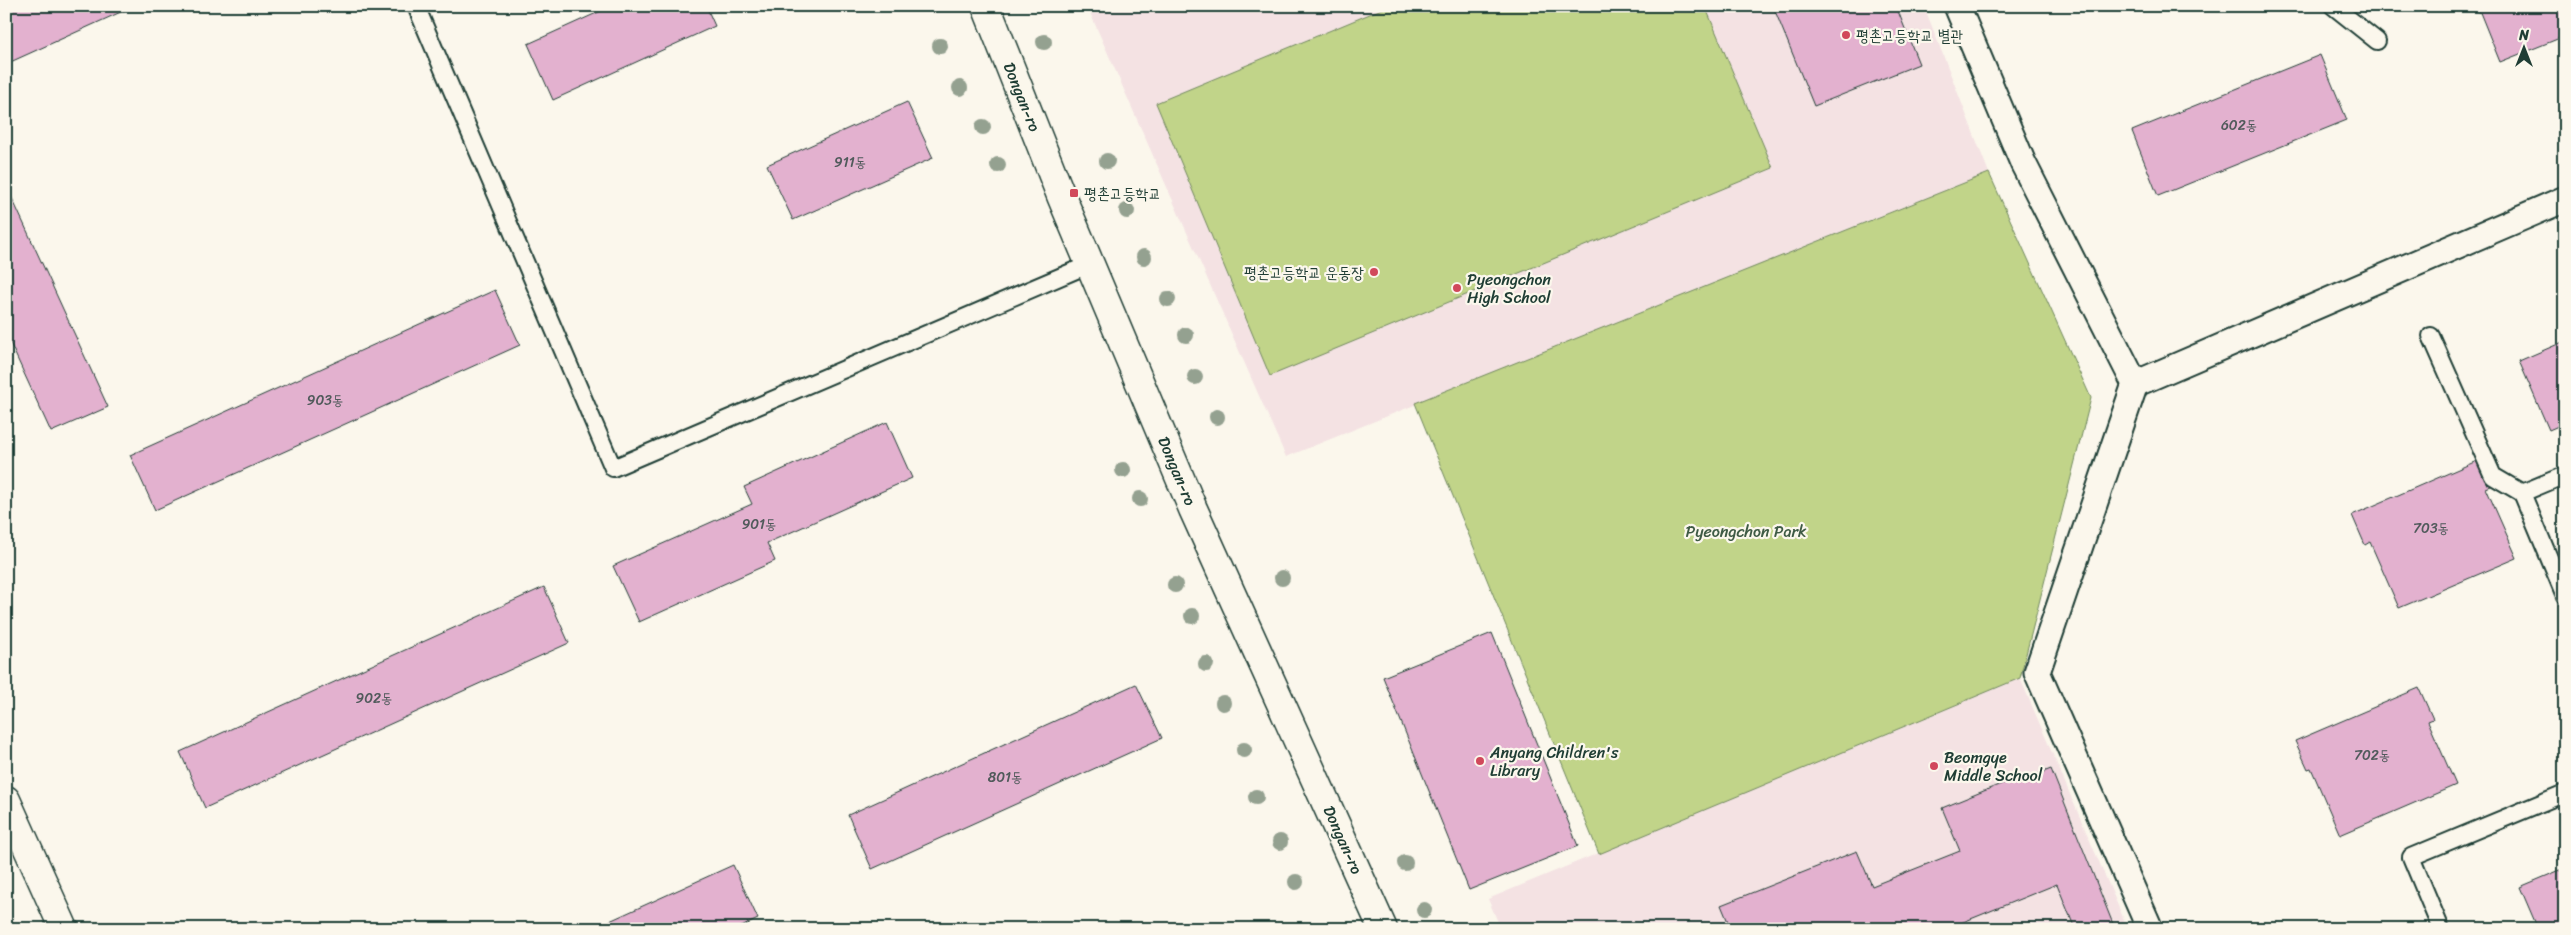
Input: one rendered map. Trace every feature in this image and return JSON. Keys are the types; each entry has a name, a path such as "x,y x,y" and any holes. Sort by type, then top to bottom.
{"street":[{"name":"Dongan-ro","path":"986,6 1090,264 1193,509 1383,929"},
{"path":"1957,6 2023,163 2135,384 2037,672 2150,929"},
{"path":"2135,384 2565,199"},
{"path":"6,800 64,929"}],"lane":[{"path":"416,6 613,468 1090,264"},
{"path":"2333,6 2377,41"},
{"path":"2431,336 2493,476 2522,493 2565,596"},
{"path":"2522,493 2565,475"},
{"path":"2441,929 2410,857 2565,793"}],"shaded area":[{"name":"Pyeongchon High School","path":"1087,6 1924,6 1989,173 1286,457"},
{"name":"Beomgye Middle School","path":"2020,678 2128,929 1501,929 1488,899"}],"green space":[{"name":"평촌고등학교 운동장","path":"1389,6 1705,6 1773,168 1270,376 1156,103"},
{"name":"Pyeongchon Park","path":"1989,173 2091,398 2020,678 1599,854 1415,403"}],"building":[{"path":"6,6 134,6 6,64"},
{"path":"612,6 706,6 715,26 553,100 528,44"},
{"name":"평촌고등학교 별관","path":"1773,6 1896,6 1919,64 1814,106"},
{"path":"2490,6 2565,6 2565,36 2500,62 2479,10"},
{"path":"2320,55 2347,120 2158,196 2132,131"},
{"path":"907,102 933,158 793,220 767,165"},
{"path":"6,185 108,407 51,432 6,334"},
{"path":"495,290 520,345 155,510 130,455"},
{"path":"2565,341 2565,423 2549,430 2519,361"},
{"path":"887,422 912,478 767,543 775,561 639,622 613,566 752,504 744,487"},
{"path":"2479,460 2491,486 2486,488 2517,558 2399,608 2370,542 2365,545 2352,515"},
{"path":"544,587 569,643 205,808 180,752"},
{"name":"Anyang Children's Library","path":"1492,633 1578,846 1469,890 1383,677"},
{"path":"1136,684 1162,738 872,869 848,815"},
{"path":"2419,688 2433,719 2428,721 2456,785 2340,835 2311,768 2308,769 2295,741"},
{"path":"2051,769 2115,929 2075,929 2057,884 1946,929 1731,929 1721,905 1857,851 1872,886 1960,851 1942,808 2023,775 2025,779"},
{"path":"733,865 758,919 737,929 592,929"},
{"path":"2565,868 2565,929 2538,929 2520,887"}],"place":[{"name":"평촌고등학교 별관","path":"1846,35"},
{"name":"평촌고등학교","path":"1074,193"},
{"name":"평촌고등학교 운동장","path":"1374,272"},
{"name":"Pyeongchon High School","path":"1457,288"},
{"name":"Anyang Children's Library","path":"1480,761"},
{"name":"Beomgye Middle School","path":"1934,766"}]}
